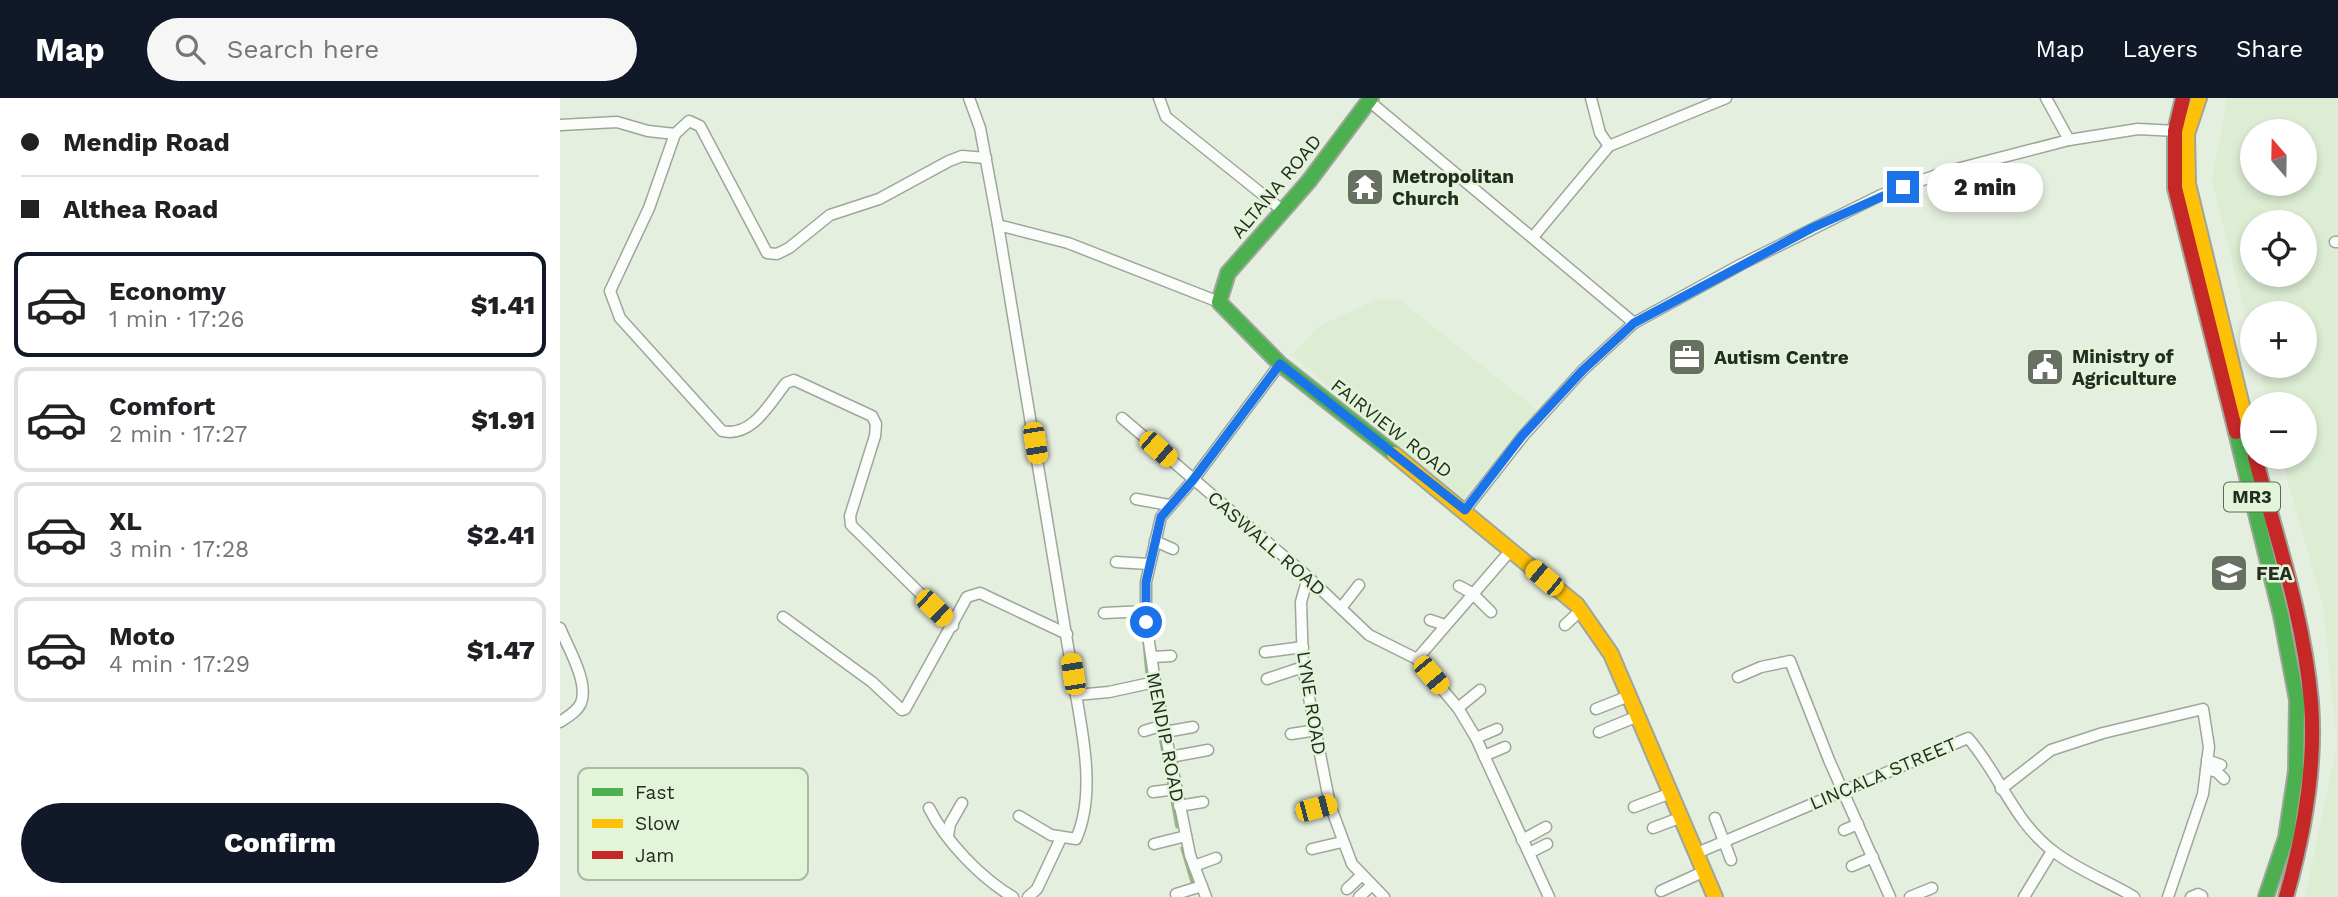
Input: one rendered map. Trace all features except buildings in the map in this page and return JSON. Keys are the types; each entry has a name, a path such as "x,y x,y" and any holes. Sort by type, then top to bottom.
{"main road":[{"name":"MR3","path":"2183,98 2175,188 2281,615 2297,700 2296,771 2286,838 2266,897"},
{"name":"MR3","path":"2199,98 2181,131 2188,184 2240,398"},
{"name":"ALTANA ROAD","path":"1219,302 1227,273 1309,181 1370,100"},
{"name":"FAIRVIEW ROAD","path":"1219,302 1280,364 1465,510 1581,610 1611,654 1715,897"},
{"name":"MR3","path":"2258,469 2305,663 2311,701 2310,771 2302,839 2286,897"}],"street":[{"path":"969,98 980,128 998,225 1082,734 1086,804 1083,823 1076,839 1060,838 1019,816"},
{"path":"1159,98 1166,117 1282,210"},
{"path":"1591,98 1600,133 1609,146"},
{"path":"1533,237 1609,146 1726,98"},
{"path":"2046,98 2069,141"},
{"path":"1370,100 1634,323"},
{"path":"560,125 617,121 648,131 675,134"},
{"path":"953,626 851,525 849,516 875,436 876,424 872,416 794,380 786,383 750,427 732,434 722,431 620,318 610,291 649,208 675,134 689,121 700,126 767,253 777,254 789,248 830,215 879,199 949,161 962,156 986,158"},
{"path":"1465,510 1522,436 1583,370 1634,323 1742,264 1881,195 1945,172 2069,141 2138,129 2181,131"},
{"name":"FAIRVIEW ROAD","path":"998,225 1068,243 1219,302"},
{"name":"MENDIP ROAD","path":"1206,897 1194,866 1179,806 1156,682 1146,611 1149,564 1161,517 1193,480 1280,364"},
{"name":"CASWALL ROAD","path":"1122,418 1308,577 1369,635 1418,659"},
{"path":"1136,499 1169,505"},
{"path":"1154,541 1173,549"},
{"path":"1511,550 1418,659 1458,708 1476,738 1549,897"},
{"path":"1116,562 1149,564"},
{"name":"LYNE ROAD","path":"1308,577 1301,602 1303,667 1330,805 1352,864 1384,897"},
{"path":"1341,608 1359,585"},
{"path":"1459,586 1472,593 1491,612"},
{"path":"783,617 872,682 902,710 953,626 967,597 980,593 1067,634"},
{"path":"1565,625 1581,610"},
{"path":"1104,613 1146,611"},
{"path":"1430,620 1445,625"},
{"path":"560,628 581,681 582,702 575,712 560,722"},
{"path":"1265,652 1303,647"},
{"path":"1152,657 1171,656"},
{"path":"1738,677 1769,664 1790,661 1842,792 1890,897"},
{"path":"1267,679 1303,667"},
{"path":"1076,695 1109,692 1156,682"},
{"path":"1458,708 1480,690"},
{"path":"1596,709 1629,696"},
{"path":"2001,789 2051,750 2203,709 2209,747 2203,794 2168,897"},
{"path":"1599,732 1638,716"},
{"path":"1144,731 1193,727"},
{"path":"1476,738 1497,729"},
{"path":"1292,734 1317,730"},
{"name":"LINCALA STREET","path":"1697,853 1968,738 1982,753 2001,789 2019,815 2052,851 2134,897"},
{"path":"1484,756 1505,747"},
{"path":"1170,757 1208,750"},
{"path":"2207,765 2221,765"},
{"path":"2207,765 2224,779"},
{"path":"1153,792 1177,789"},
{"path":"1634,807 1671,793"},
{"path":"1179,806 1203,802"},
{"path":"948,836 950,824 962,803"},
{"path":"1302,812 1330,805"},
{"path":"929,808 937,825 998,887 1013,897"},
{"path":"1653,828 1682,817"},
{"path":"1715,818 1731,860"},
{"path":"1844,830 1858,824"},
{"path":"1522,840 1546,827"},
{"path":"1154,844 1186,836"},
{"path":"1028,897 1037,889 1060,838"},
{"path":"1312,849 1342,842"},
{"path":"1529,853 1547,844"},
{"path":"2024,897 2052,851"},
{"path":"1852,866 1872,857"},
{"path":"1194,866 1216,858"},
{"path":"1661,891 1705,871"},
{"path":"1866,876 1878,871"},
{"path":"1347,889 1362,875"},
{"path":"1177,894 1202,886"},
{"path":"1359,897 1371,886"},
{"path":"1910,897 1932,888"}],"shaded area":[{"path":"2227,98 2338,98 2338,897 2305,897 2337,744 2323,606 2284,469 2317,469 2317,392 2265,392 2262,378 2317,378 2317,301 2242,301 2212,181"},
{"path":"1377,299 1401,301 1537,410 1462,500 1292,355 1318,327"}],"waterway":[{"path":"1144,640 1147,673"},
{"path":"1160,736 1169,784"},
{"path":"1171,794 1177,827"},
{"path":"1182,848 1193,885"}],"traffic: fast":[{"path":"1371,98 1309,181 1228,273 1219,302 1280,364 1394,454"},
{"path":"2236,432 2281,615 2297,700 2296,771 2286,838 2266,897"}],"traffic: slow":[{"path":"2199,98 2187,134 2188,184 2240,398"},
{"path":"1394,454 1577,605 1611,654 1715,897"}],"traffic: jam":[{"path":"2183,98 2175,131 2175,188 2236,432"},
{"path":"2258,469 2296,609 2311,702 2312,751 2307,801 2286,897"}],"place":[{"name":"Metropolitan Church","path":"1365,187"},
{"name":"Autism Centre","path":"1687,357"},
{"name":"Ministry of Agriculture","path":"2045,367"},
{"name":"FEA","path":"2229,573"}],"route":[{"path":"1146,622 1146,582 1161,517 1193,480 1280,364 1465,510 1522,436 1583,370 1634,323 1835,216 1903,187"}]}
